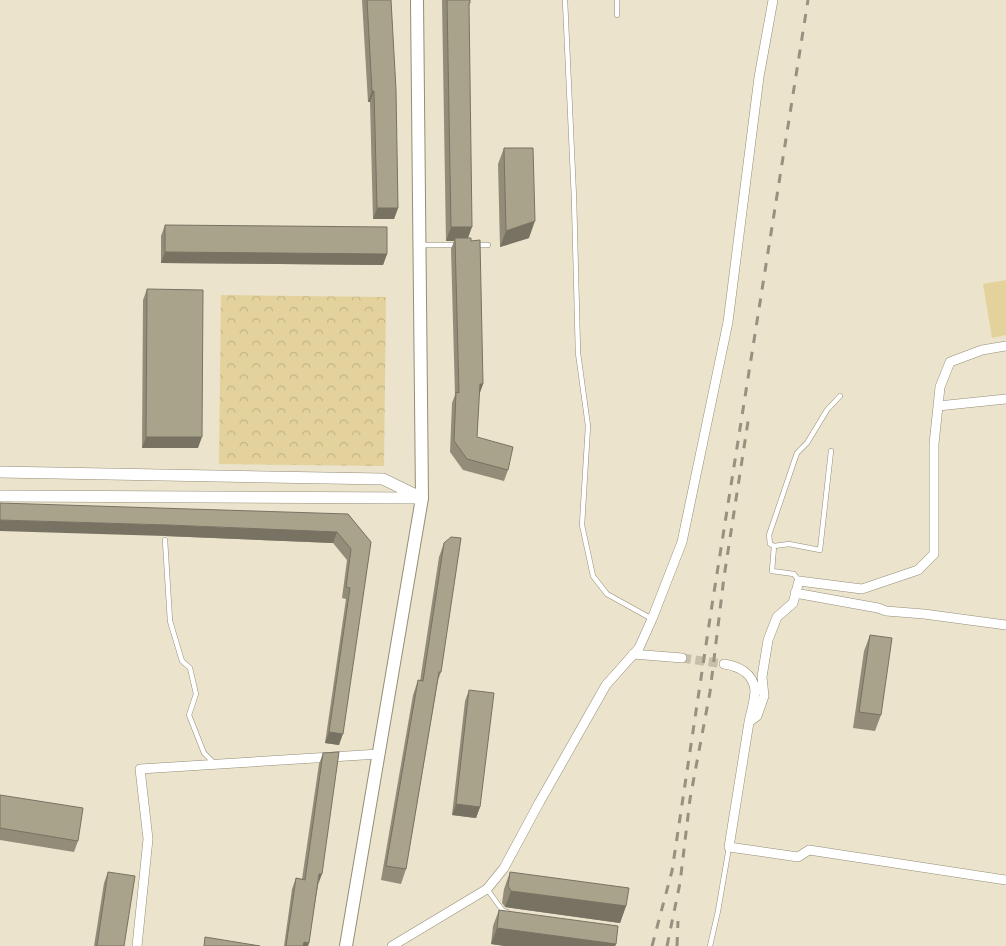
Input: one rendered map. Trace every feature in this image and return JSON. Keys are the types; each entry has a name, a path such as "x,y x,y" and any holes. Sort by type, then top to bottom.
{"main road":[{"path":"346,946 422,498 417,0"}],"street":[{"path":"392,946 487,889 504,868 539,802 606,685 639,648 652,619 682,542 728,322 759,77 773,0"},
{"path":"749,722 757,716 764,696 762,677 768,640 777,617 793,602 798,582 862,589 918,570 934,554 934,444 940,387 950,362 982,350 1006,346"},
{"path":"938,406 1006,399"},
{"path":"0,472 383,480 422,498"},
{"path":"0,496 422,498"},
{"path":"795,593 886,611 1006,625"},
{"path":"634,654 682,658"},
{"path":"724,664 741,668 753,683 755,691 728,847 798,857 809,850 1006,880"},
{"path":"137,946 148,839 140,769 379,754"}],"lane":[{"path":"565,0 578,353 588,426 582,525 593,576 607,594 652,619"},
{"path":"617,0 617,15"},
{"path":"419,245 488,245"},
{"path":"831,451 820,550 789,544 774,546 770,544 769,535 798,453 807,443 827,410 840,396"},
{"path":"165,540 170,620 182,661 190,668 196,694 189,715 204,753 215,764"},
{"path":"774,546 772,571 794,574 798,582"},
{"path":"710,946 718,911 728,847"},
{"path":"487,889 503,911 512,912"}],"green space":[{"path":"1006,280 1006,335 992,338 983,284"},
{"path":"221,295 386,297 384,466 219,464"}],"building":[{"path":"367,0 391,0 396,90 398,208 377,208 374,91 372,91"},
{"path":"447,0 470,0 472,227 451,227"},
{"path":"504,148 533,148 535,221 506,231"},
{"path":"165,225 387,227 387,254 165,252"},
{"path":"455,238 471,238 471,241 480,240 483,384 480,384 477,437 513,447 508,470 467,459 454,441 456,392 459,393"},
{"path":"147,289 203,290 202,437 146,437"},
{"path":"0,503 348,514 371,542 343,734 329,732 350,588 346,587 351,549 337,532 0,520"},
{"path":"451,537 461,538 441,672 439,672 406,869 386,866 418,680 423,681 444,543"},
{"path":"870,635 892,638 881,715 859,712"},
{"path":"469,690 494,693 480,807 456,804"},
{"path":"339,752 322,874 319,874 309,943 304,942 303,946 286,946 296,878 305,880 323,753"},
{"path":"0,795 83,808 78,841 0,828"},
{"path":"108,872 135,876 124,946 97,946"},
{"path":"510,872 629,888 626,906 511,891 508,886"},
{"path":"499,910 618,926 616,944 497,928"},
{"path":"205,937 260,946 204,946"}],"tunnel":[{"path":"682,658 724,664"}],"railway":[{"path":"652,946 672,871 712,605 808,0"},
{"path":"667,946 680,883 690,799 710,692 724,577 749,415"},
{"path":"677,946 678,921"}]}
